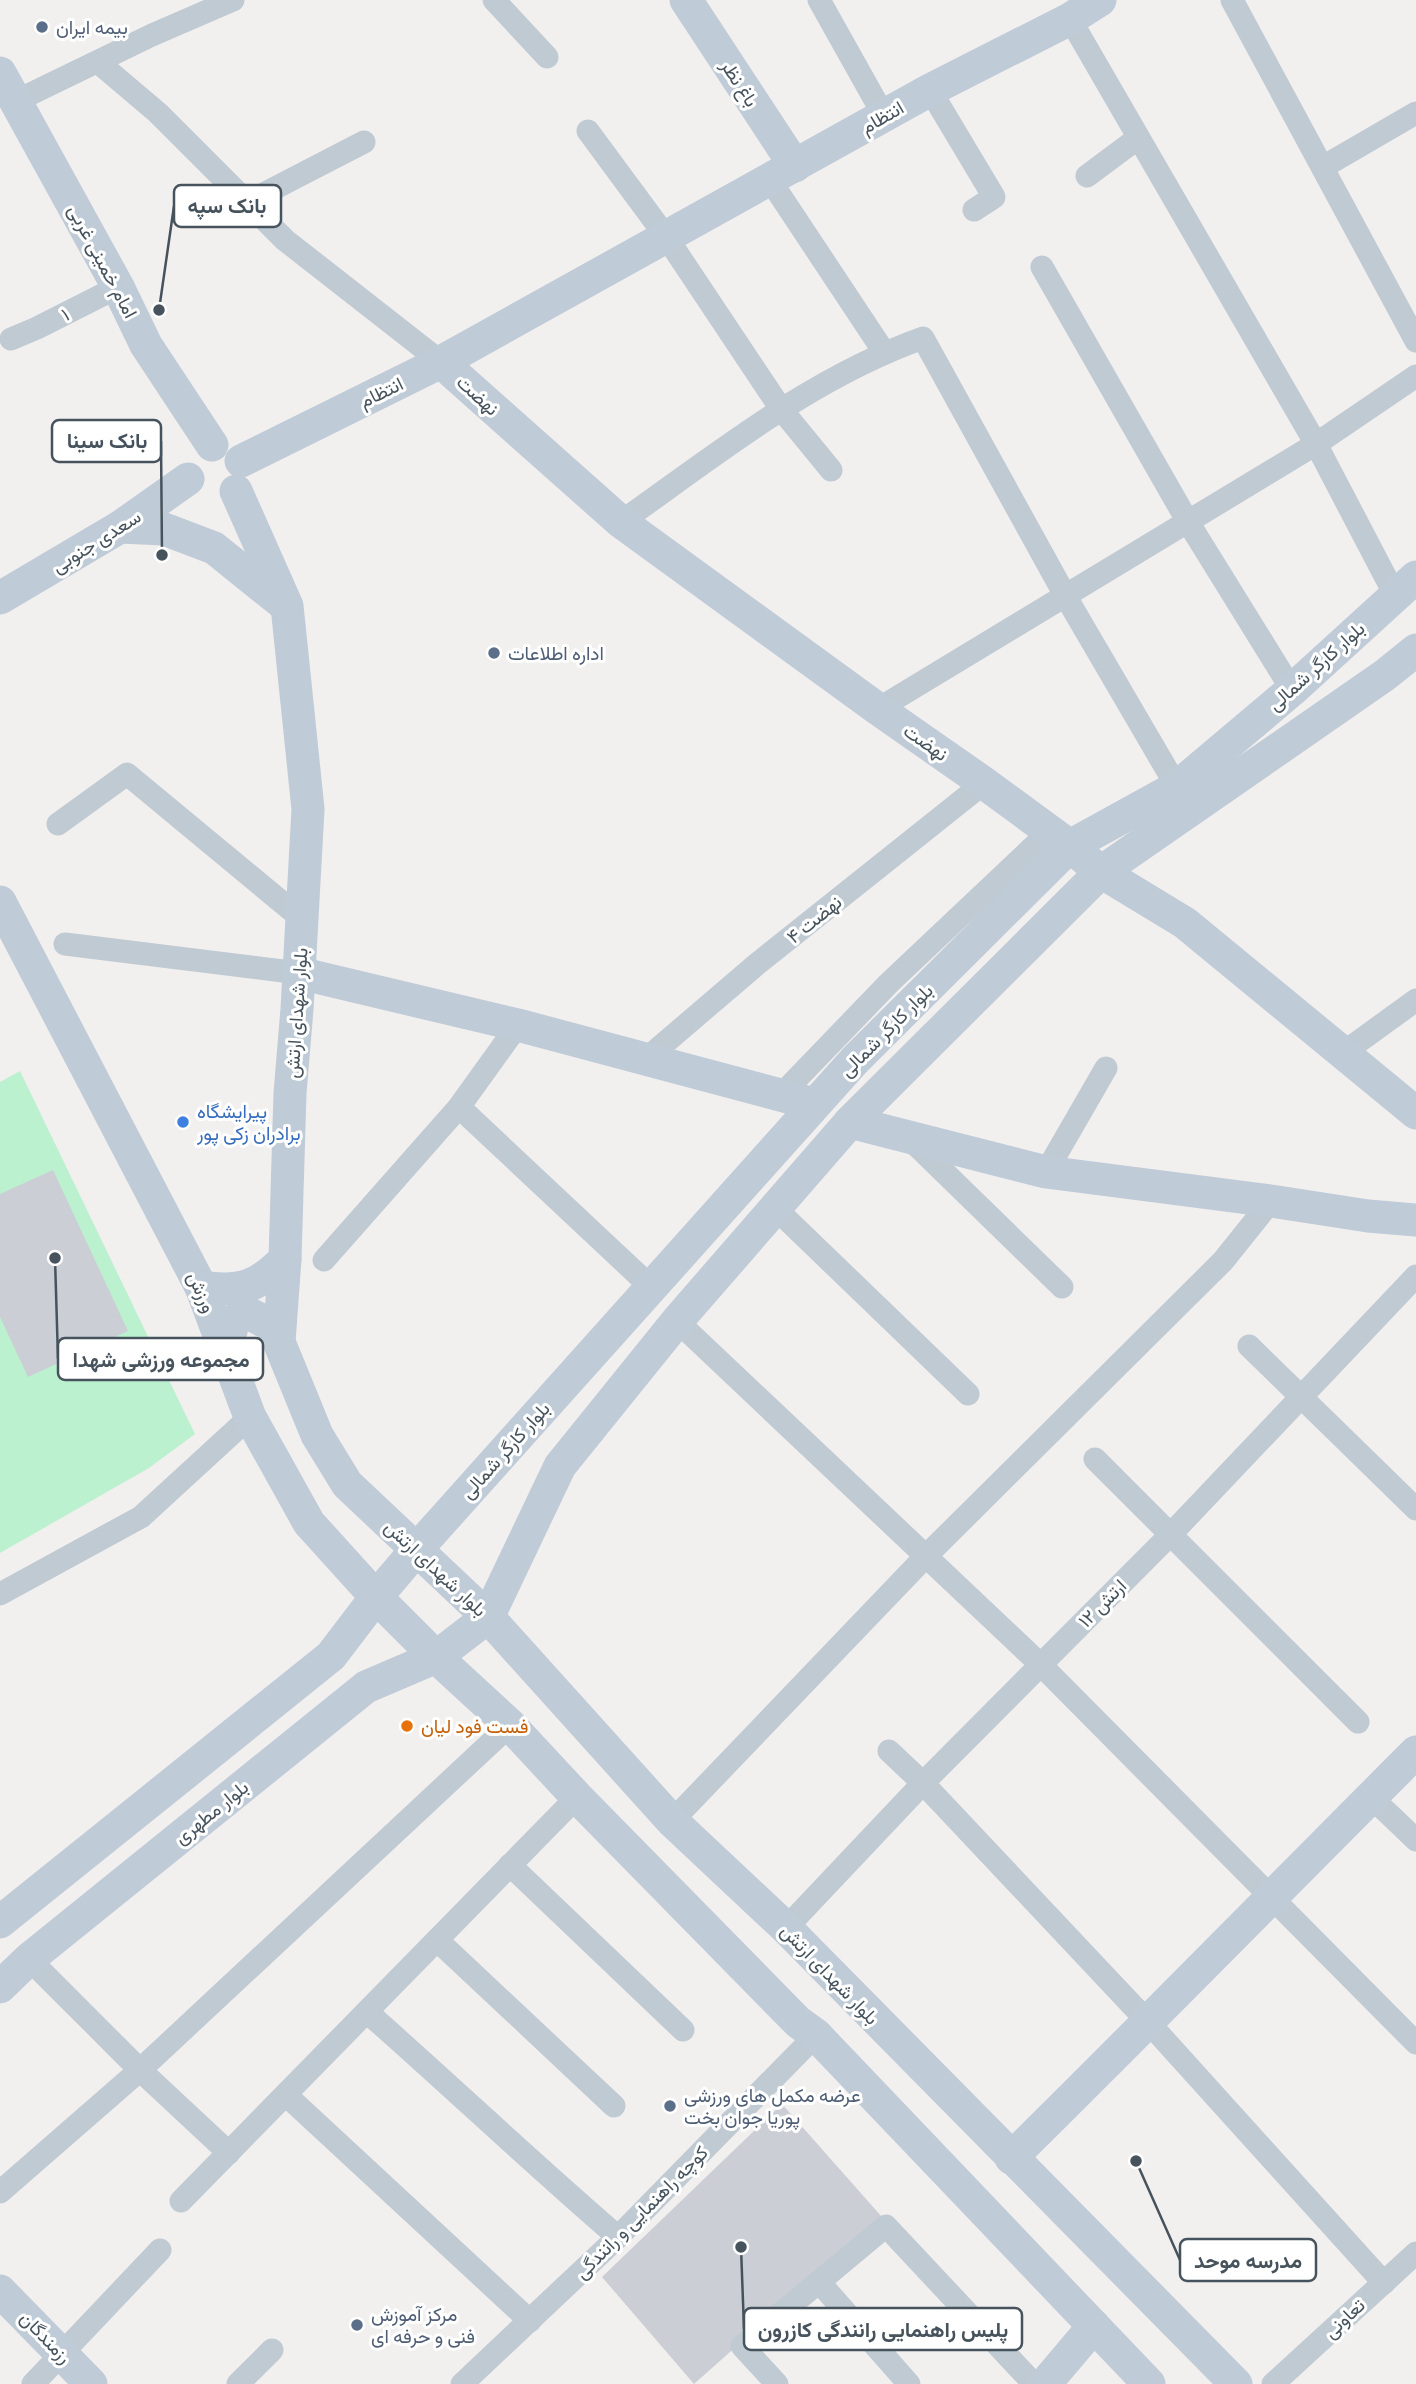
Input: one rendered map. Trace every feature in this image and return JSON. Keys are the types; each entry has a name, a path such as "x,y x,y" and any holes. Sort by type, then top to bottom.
{"main road":[{"name":"باغ نظر","path":"686,0 783,173"},
{"name":"انتظام","path":"239,476 930,90 1070,19 1100,0"},
{"name":"امام خمینی غربی","path":"8,87 118,287 145,345 212,445"},
{"name":"نهضت","path":"441,362 621,522 1060,838 1101,872 1185,923 1416,1113"},
{"path":"212,445 229,448 239,476 229,497 219,500 200,496 188,479 188,471 192,457 204,447 212,445"},
{"name":"بلوار شهدای ارتش","path":"239,476 287,606 308,809 289,1093 285,1259 279,1342 317,1435 346,1484 488,1616 672,1821 786,1928 1236,2384"},
{"name":"سعدی جنوبی","path":"0,598 120,527 188,479"},
{"path":"120,527 164,528 214,548 287,606"},
{"name":"بلوار کارگر شمالی","path":"376,1597 814,1104 1060,838 1177,788 1292,690 1405,586"},
{"name":"بلوار کارگر شمالی","path":"488,1616 560,1466 677,1321 850,1122 1101,872 1374,683 1416,650"},
{"name":"ورزش","path":"0,902 9,941 201,1287 250,1417 309,1523 376,1597 436,1657"},
{"path":"299,973 518,1025 814,1104"},
{"path":"850,1122 1046,1172 1368,1216 1416,1220"},
{"path":"201,1287 225,1291 248,1287 269,1276 285,1259"},
{"path":"226,1351 233,1323 239,1317 250,1314 269,1324 279,1342"},
{"path":"0,1922 331,1656 376,1597"},
{"name":"بلوار مطهری","path":"0,1987 29,1959 366,1687 436,1657 488,1616"},
{"path":"436,1657 510,1725 798,2022 816,2035 1149,2384"},
{"path":"1011,2158 1149,2023 1272,1895 1416,1752"},
{"name":"رزمندگان","path":"0,2291 91,2384"},
{"path":"1045,2384 1094,2326"}],"street":[{"path":"8,87 99,63 152,35 233,0"},
{"path":"494,0 547,57"},
{"path":"819,0 884,116"},
{"path":"1232,0 1416,341"},
{"path":"1070,19 1316,444 1405,586"},
{"path":"99,63 159,113 285,240 441,362"},
{"path":"930,90 994,197 975,210"},
{"path":"1323,167 1416,113"},
{"path":"588,131 667,238 781,409 831,470"},
{"path":"1087,176 1138,138"},
{"path":"247,202 364,142"},
{"path":"783,173 884,352"},
{"path":"1042,267 1188,522 1292,690"},
{"name":"۱","path":"11,339 118,287"},
{"path":"621,522 781,409 884,352 923,338 1066,597 1177,788"},
{"path":"878,709 1316,444 1416,376"},
{"path":"58,824 127,774 302,919"},
{"name":"نهضت ۴","path":"646,1059 757,964 984,783"},
{"path":"781,1095 890,983 1060,838"},
{"path":"65,944 299,973"},
{"path":"1343,1053 1416,1000"},
{"path":"324,1260 459,1107 518,1025"},
{"path":"1046,1172 1106,1068"},
{"path":"459,1107 651,1287"},
{"path":"906,1136 1062,1287"},
{"path":"672,1821 926,1556 1223,1261 1270,1201"},
{"path":"775,1207 968,1394"},
{"name":"ارتش ۱۲","path":"786,1928 923,1783 1171,1534 1416,1276"},
{"path":"677,1321 1040,1664 1416,2043"},
{"path":"1249,1346 1416,1509"},
{"path":"0,1594 141,1517 250,1417"},
{"path":"1095,1459 1358,1723"},
{"path":"0,2192 139,2070 510,1725"},
{"path":"889,1751 923,1783 1149,2023 1384,2283"},
{"path":"181,2202 577,1797"},
{"path":"1371,1797 1416,1840"},
{"path":"510,1865 683,2031"},
{"path":"437,1940 614,2106"},
{"path":"29,1959 139,2070 229,2152"},
{"path":"367,2012 548,2177 618,2236"},
{"name":"کوچه راهنمایی و رانندگی","path":"462,2384 618,2236 816,2035"},
{"path":"286,2095 530,2320"},
{"path":"777,2384 742,2346 886,2226 1034,2384"},
{"path":"33,2384 160,2250"},
{"name":"تعاونی","path":"1273,2384 1416,2253"},
{"path":"819,2282 909,2384"},
{"path":"238,2384 272,2350"}],"green space":[{"path":"20,1071 195,1434 149,1468 0,1553 0,1082"}],"building":[{"path":"53,1170 128,1331 28,1377 0,1317 0,1194"},
{"path":"782,2104 882,2217 694,2384 602,2277"}],"place":[{"name":"بیمه ایران","path":"42,27"},
{"name":"بانک سپه","path":"159,310"},
{"name":"بانک سینا","path":"162,555"},
{"name":"اداره اطلاعات","path":"494,653"},
{"name":"پیرایشگاه برادران زکی پور","path":"183,1122"},
{"name":"مجموعه ورزشی شهدا","path":"55,1258"},
{"name":"فست فود لیان","path":"407,1726"},
{"name":"عرضه مکمل های ورزشی پوریا جوان بخت","path":"670,2106"},
{"name":"مدرسه موحد","path":"1136,2161"},
{"name":"پلیس راهنمایی رانندگی کازرون","path":"741,2247"},
{"name":"مرکز آموزش فنی و حرفه ای","path":"357,2325"}]}
